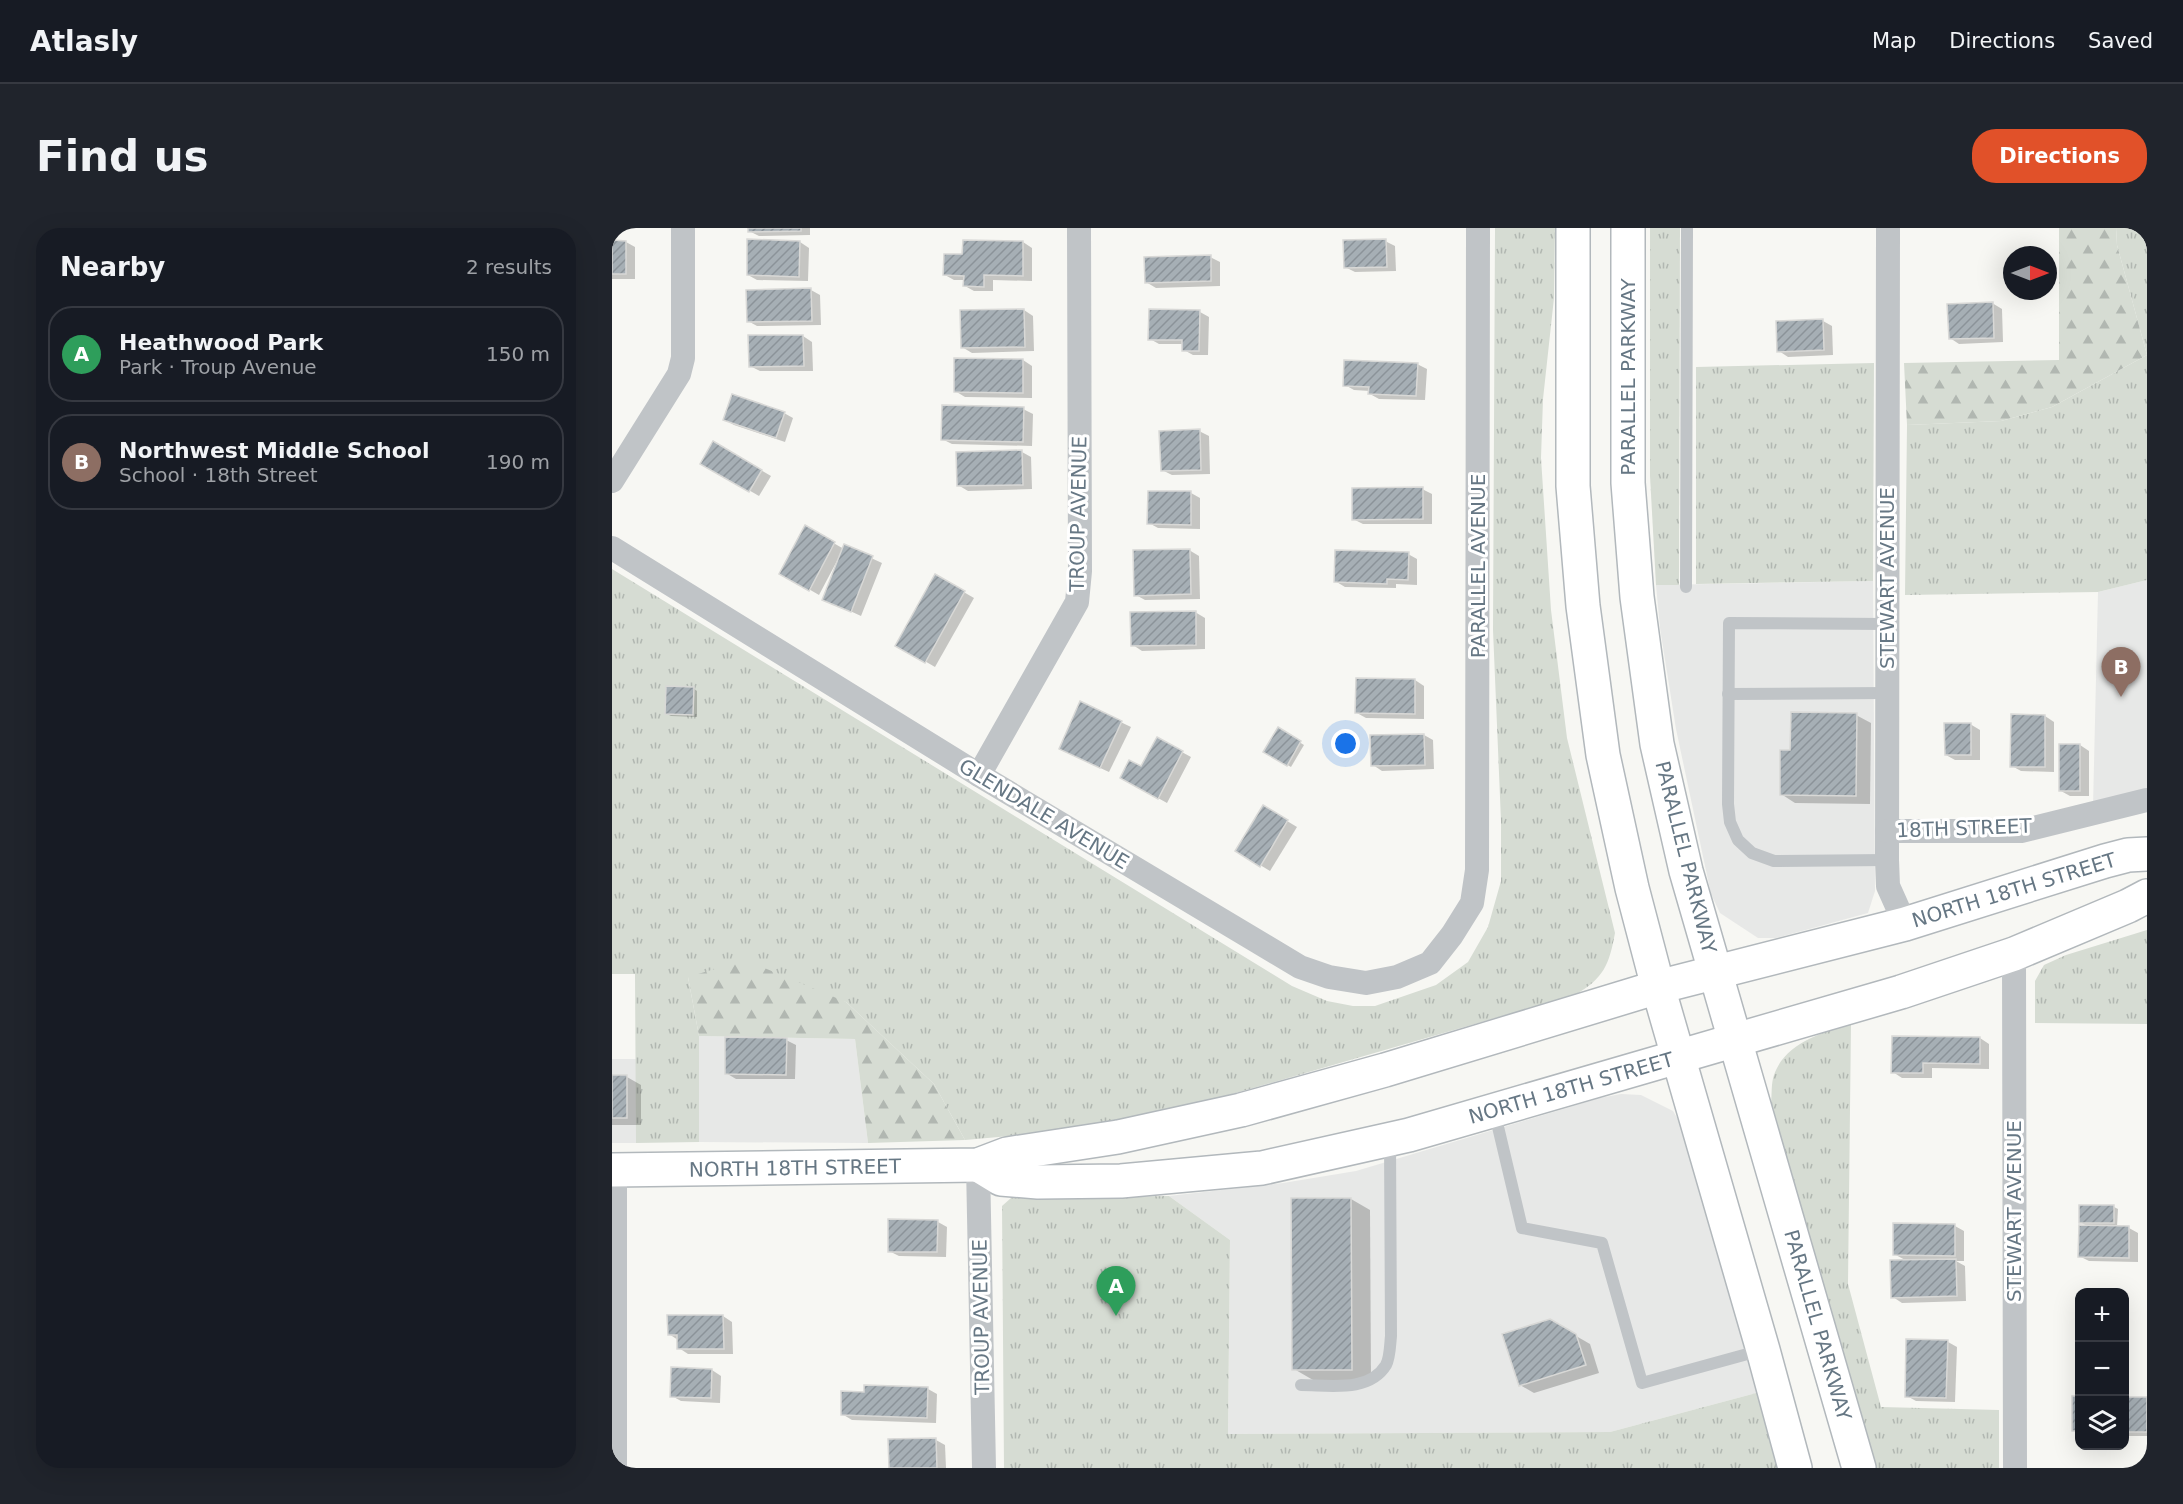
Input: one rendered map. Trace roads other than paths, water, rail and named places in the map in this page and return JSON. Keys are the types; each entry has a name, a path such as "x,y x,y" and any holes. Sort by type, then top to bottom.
{"main road":[{"path":"1573,228 1573,486 1583,606 1603,755 1632,888 1658,987 1795,1468"},
{"name":"PARALLEL PARKWAY","path":"1628,228 1628,483 1637,597 1657,744 1686,871 1858,1468"},
{"name":"NORTH 18TH STREET","path":"613,1170 978,1166 1007,1154 1118,1137 1241,1110 1385,1070 1658,987 1905,924 2105,861 2128,855 2147,854"},
{"name":"NORTH 18TH STREET","path":"978,1166 1001,1179 1038,1182 1121,1181 1262,1168 1390,1139 1901,992 2014,954 2147,896"}],"street":[{"path":"612,481 679,374 683,358 683,228"},
{"name":"TROUP AVENUE","path":"979,775 1077,602 1080,571 1079,228"},
{"name":"PARALLEL AVENUE","path":"1472,903 1477,870 1479,800 1478,228"},
{"name":"STEWART AVENUE","path":"1888,228 1887,860 1888,886 1905,924"},
{"name":"GLENDALE AVENUE","path":"612,548 979,775 1300,967 1329,977 1366,983 1397,977 1430,963 1452,935 1472,903"},
{"name":"18TH STREET","path":"1887,831 2021,831 2147,800"},
{"name":"STEWART AVENUE","path":"2014,954 2015,1468"},
{"name":"TROUP AVENUE","path":"978,1166 984,1468"},
{"path":"613,1170 615,1468"}],"lane":[{"path":"1686,587 1687,228"},
{"path":"1887,624 1729,623 1728,694 1728,804 1730,822 1738,840 1752,853 1774,861 1887,860"},
{"path":"1728,694 1887,693"},
{"path":"1494,1110 1522,1228 1602,1243 1642,1383 1763,1350"},
{"path":"1301,1385 1358,1385 1376,1375 1387,1364 1391,1336 1390,1139"}],"place":[{"name":"Northwest Middle School","path":"2121,697"},
{"name":"Heathwood Park","path":"1116,1316"}]}
